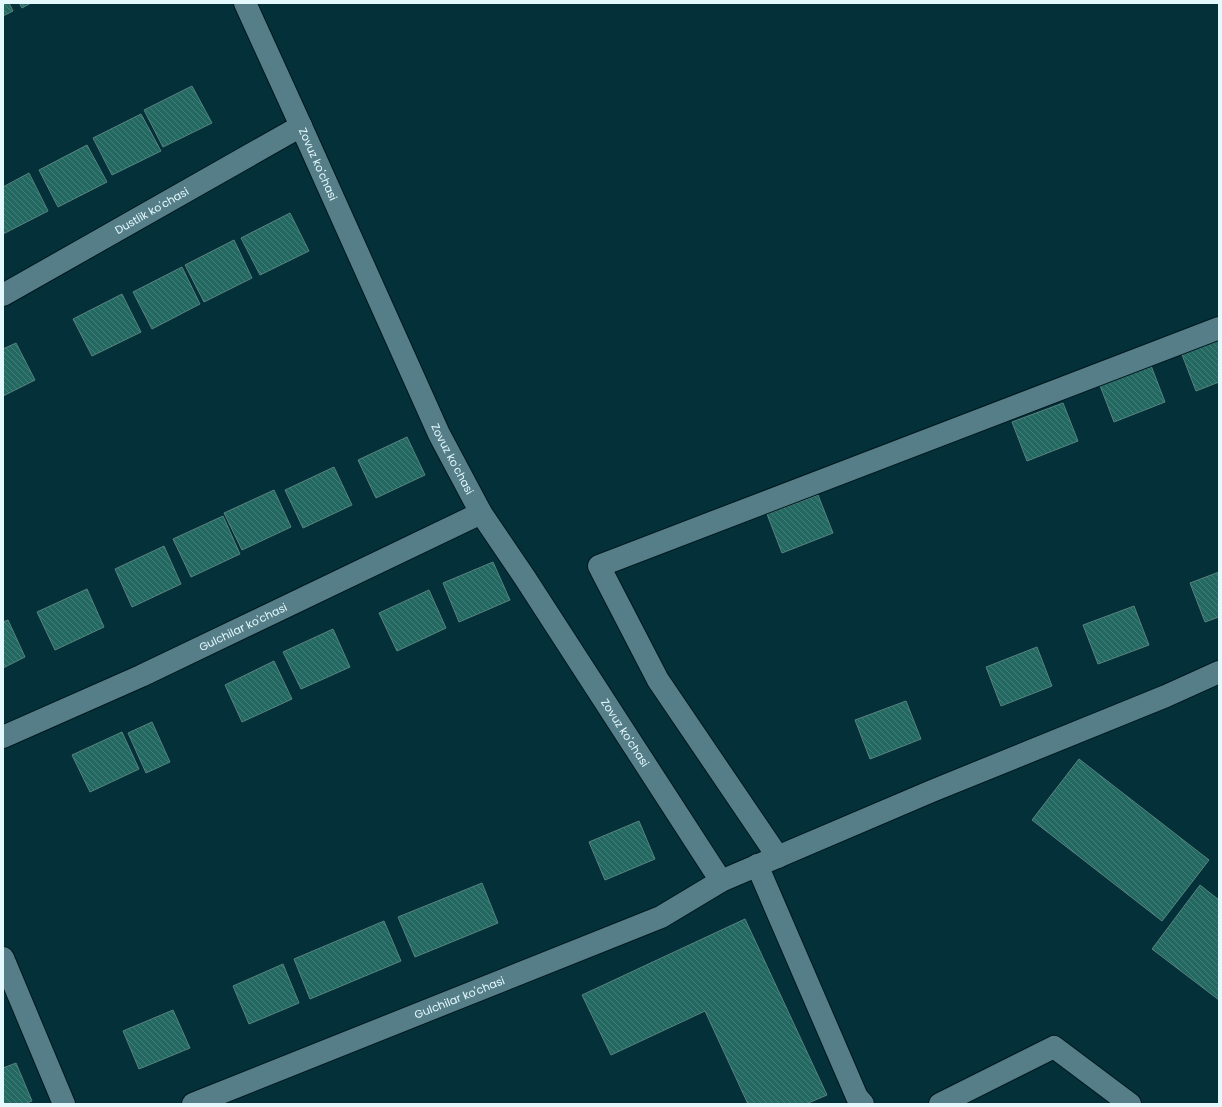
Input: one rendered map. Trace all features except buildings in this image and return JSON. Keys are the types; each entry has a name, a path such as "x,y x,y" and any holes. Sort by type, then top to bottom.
{"street":[{"name":"Zovuz ko'chasi","path":"245,3 439,434 481,513 525,578 721,881"},
{"name":"Dustlik ko'chasi","path":"3,295 301,126"},
{"path":"778,856 658,680 599,566 1219,328"},
{"name":"Gulchilar ko'chasi","path":"3,737 141,676 481,513"},
{"name":"Gulchilar ko'chasi","path":"193,1104 661,916 721,881 757,865 932,791 1166,696 1219,672"},
{"path":"757,865 857,1097 863,1104"},
{"path":"3,958 64,1104"},
{"path":"940,1104 1054,1047 1130,1104"}]}
